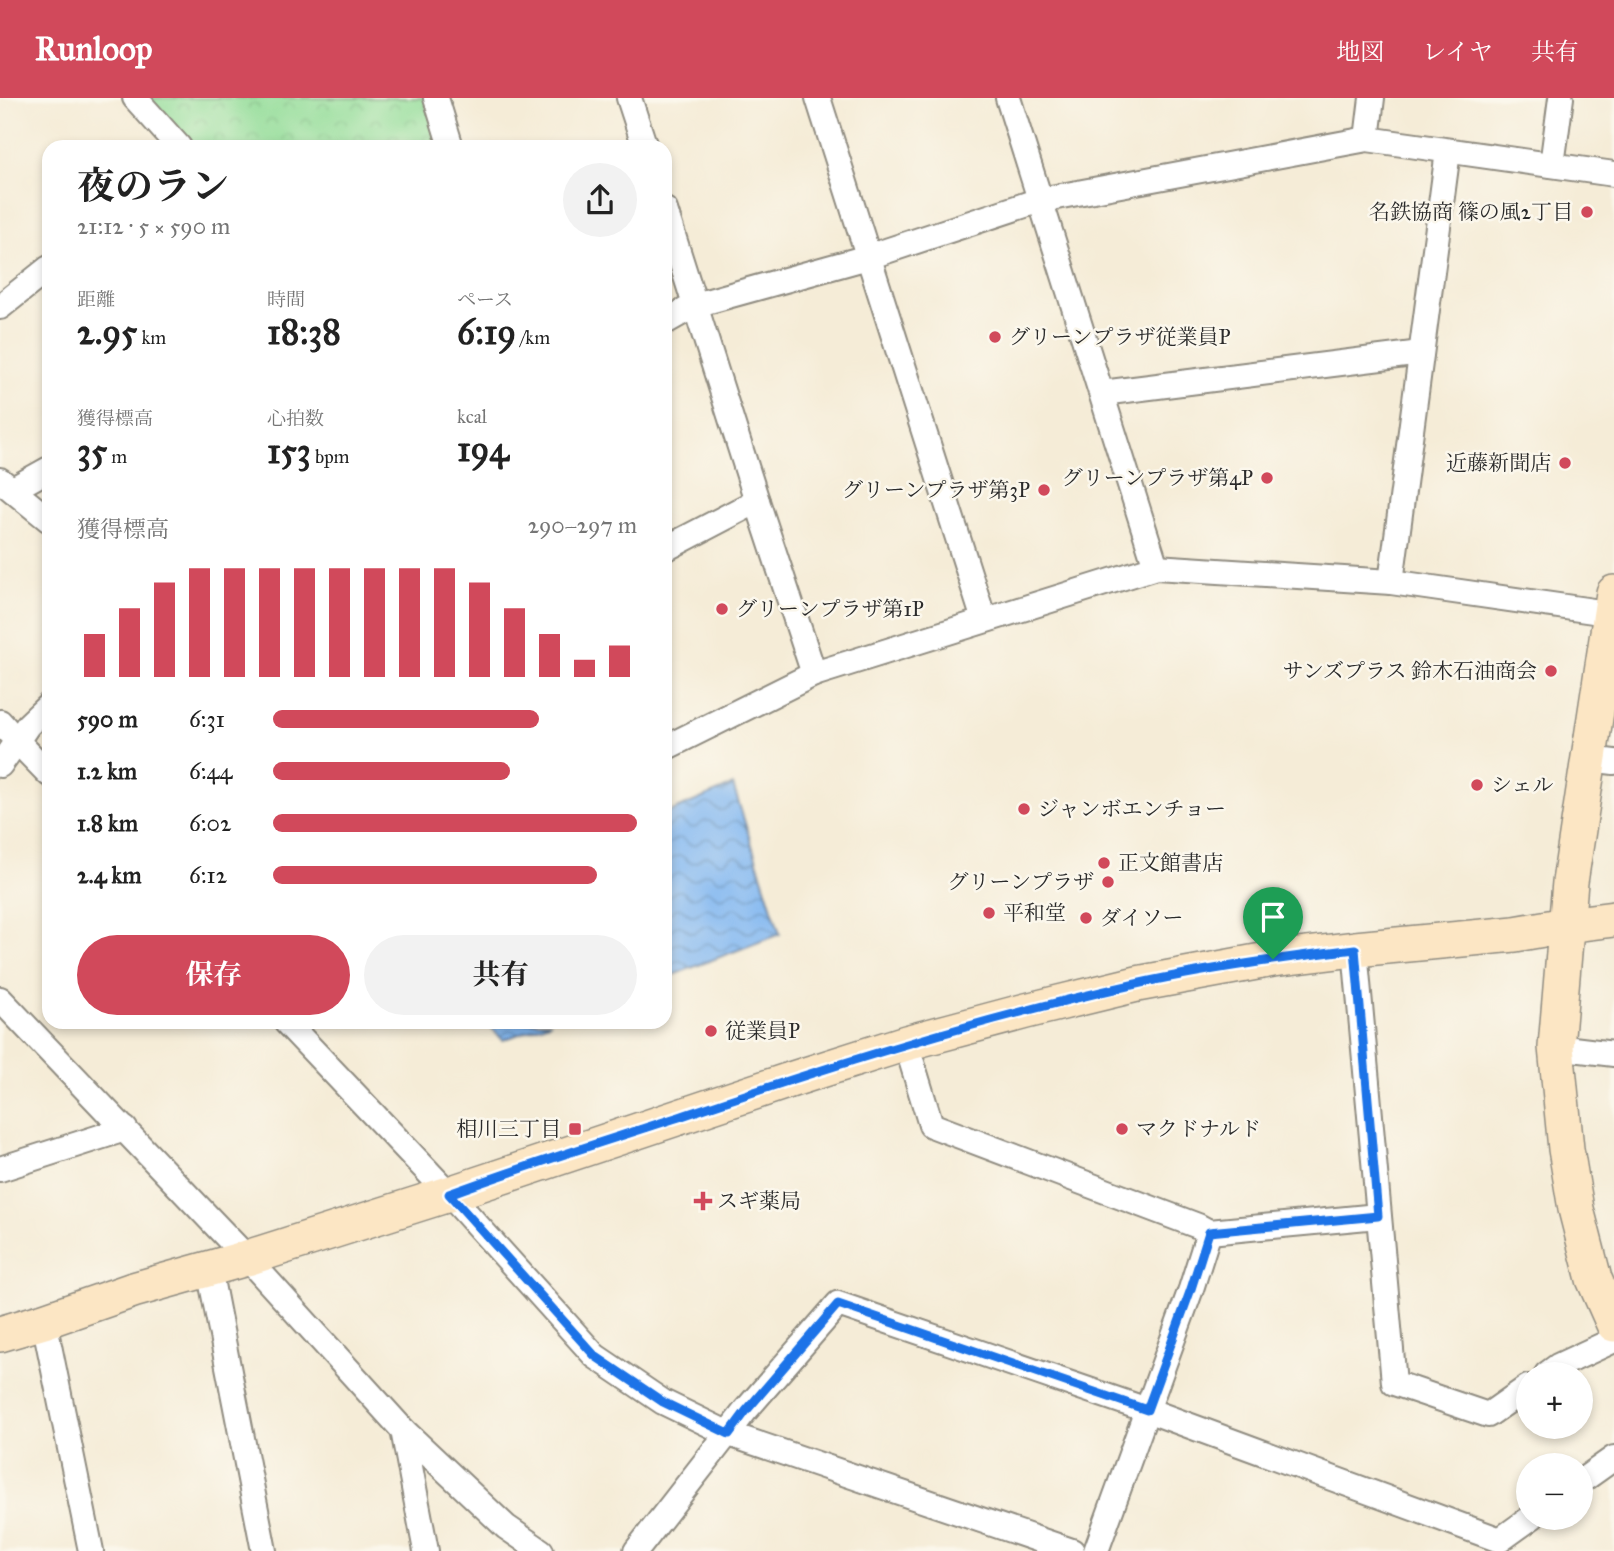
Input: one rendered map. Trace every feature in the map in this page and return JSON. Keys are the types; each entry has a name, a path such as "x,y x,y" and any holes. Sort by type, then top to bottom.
{"street":[{"path":"135,98 173,140"},
{"path":"436,98 449,140"},
{"path":"629,98 643,140"},
{"path":"818,98 984,620"},
{"path":"1008,98 1156,567"},
{"path":"1367,139 1373,98"},
{"path":"1552,165 1561,98"},
{"path":"672,318 695,305 867,257 1040,200 1367,139 1614,174"},
{"path":"1391,582 1448,151"},
{"path":"672,233 814,674"},
{"path":"0,307 42,274"},
{"path":"1102,393 1421,354"},
{"path":"6,484 42,471"},
{"path":"6,484 42,514"},
{"path":"672,545 757,501"},
{"path":"672,745 814,674 1156,567 1391,582 1613,607 1602,761 1570,882 1556,1047 1566,1149 1576,1209 1594,1279 1614,1324"},
{"path":"0,765 28,725 42,712"},
{"path":"0,722 42,767"},
{"path":"0,1334 133,1290 247,1258 449,1194 906,1043 1026,1011 1137,984 1273,959 1515,934 1614,919"},
{"path":"1355,949 1394,1383 1488,1415 1516,1395"},
{"path":"0,999 247,1258 403,1430 506,1527 541,1551"},
{"path":"293,1029 449,1194 595,1356 663,1402 729,1434 1072,1551"},
{"path":"906,1043 931,1125 1209,1232 1378,1216"},
{"path":"1556,1047 1614,1054"},
{"path":"0,1169 125,1129"},
{"path":"1096,1551 1209,1232"},
{"path":"209,1269 264,1551"},
{"path":"636,1551 746,1411 838,1304 1147,1410 1492,1546 1516,1529"},
{"path":"44,1321 91,1551"},
{"path":"1567,1362 1614,1340"},
{"path":"403,1430 426,1551"},
{"path":"1593,1473 1614,1458"}],"green space":[{"path":"148,98 425,98 438,140 186,140"}],"water":[{"path":"733,785 780,934 672,975 672,811"},
{"path":"493,1029 532,1029 503,1040"}],"place":[{"name":"名鉄協商 篠の風2丁目","path":"1587,212"},
{"name":"グリーンプラザ従業員P","path":"995,337"},
{"name":"近藤新聞店","path":"1565,463"},
{"name":"グリーンプラザ第4P","path":"1267,478"},
{"name":"グリーンプラザ第3P","path":"1044,490"},
{"name":"グリーンプラザ第1P","path":"722,609"},
{"name":"サンズプラス 鈴木石油商会","path":"1551,671"},
{"name":"シェル","path":"1477,785"},
{"name":"ジャンボエンチョー","path":"1024,809"},
{"name":"正文館書店","path":"1104,863"},
{"name":"グリーンプラザ","path":"1108,882"},
{"name":"平和堂","path":"989,913"},
{"name":"ダイソー","path":"1086,918"},
{"name":"従業員P","path":"711,1031"},
{"name":"相川三丁目","path":"575,1129"},
{"name":"マクドナルド","path":"1122,1129"},
{"name":"スギ薬局","path":"703,1201"}],"route":[{"path":"1355,949 1378,1216 1209,1232 1147,1410 838,1304 729,1434 663,1402 595,1356 449,1194 906,1043 1137,984 1273,959 1355,949"}]}
